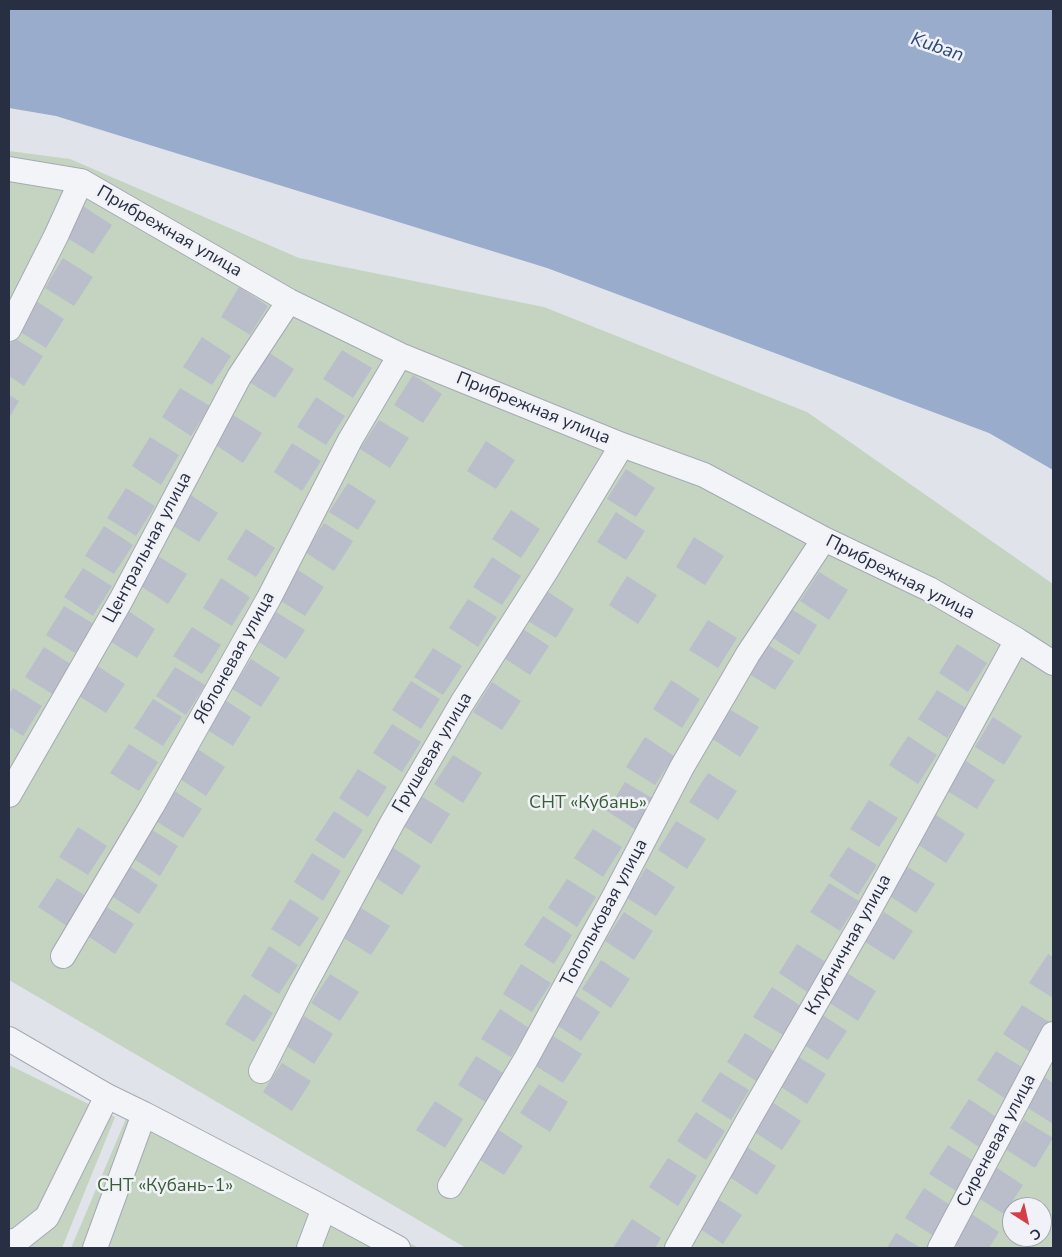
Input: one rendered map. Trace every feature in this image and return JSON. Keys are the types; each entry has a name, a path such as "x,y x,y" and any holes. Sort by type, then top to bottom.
{"street":[{"name":"Прибрежная улица","path":"9,168 81,181 288,301 400,355 622,445 704,475 824,539 929,589 1053,663"},
{"path":"9,329 56,236 81,181"},
{"name":"Центральная улица","path":"9,795 121,600 239,377 288,301"},
{"name":"Яблоневая улица","path":"64,956 152,806 264,607 350,440 400,355"},
{"name":"Грушевая улица","path":"261,1071 392,822 462,703 546,571 622,445"},
{"name":"Топольковая улица","path":"450,1186 526,1059 682,767 748,654 824,539"},
{"name":"Клубничная улица","path":"677,1248 867,914 1017,640"},
{"name":"Сиреневая улица","path":"940,1248 1053,1034"},
{"path":"9,1039 107,1096 398,1248"},
{"path":"9,1242 18,1240 47,1217 107,1096"},
{"path":"96,1248 144,1114"},
{"path":"309,1248 324,1208"}],"green space":[{"name":"СНТ «Кубань»","path":"9,151 70,159 299,258 544,307 807,412 1053,584 1053,1248 466,1248 9,980"},
{"path":"9,1065 115,1117 62,1248 9,1248"},
{"name":"СНТ «Кубань-1»","path":"134,1100 419,1248 71,1248"}],"water":[{"name":"Kuban","path":"9,9 1053,9 1053,470 989,433 547,268 56,116 9,108"}],"building":[{"path":"83,206 112,225 93,254 64,236"},
{"path":"63,258 93,277 74,306 45,288"},
{"path":"239,287 268,306 250,335 221,317"},
{"path":"36,301 64,319 46,348 17,330"},
{"path":"202,337 231,356 212,385 183,367"},
{"path":"14,338 43,356 24,386 9,376 9,346"},
{"path":"265,350 294,369 275,398 246,380"},
{"path":"342,350 372,368 353,398 323,379"},
{"path":"413,375 442,394 423,423 394,405"},
{"path":"180,388 210,406 191,436 162,417"},
{"path":"9,395 19,401 9,418"},
{"path":"316,397 345,416 326,445 297,427"},
{"path":"233,415 262,433 243,463 214,444"},
{"path":"379,420 409,438 390,468 360,449"},
{"path":"150,437 179,455 161,485 132,466"},
{"path":"486,441 515,460 496,489 467,471"},
{"path":"292,443 321,461 302,491 274,472"},
{"path":"626,469 655,488 636,517 607,499"},
{"path":"348,483 376,501 358,530 329,512"},
{"path":"126,488 155,506 136,536 107,518"},
{"path":"189,494 218,513 199,542 170,524"},
{"path":"511,510 540,529 521,558 492,539"},
{"path":"616,512 645,531 626,560 597,542"},
{"path":"324,523 353,541 334,571 305,552"},
{"path":"104,526 133,545 114,574 85,556"},
{"path":"246,529 275,548 256,577 227,559"},
{"path":"694,537 724,556 705,585 676,567"},
{"path":"158,556 187,574 168,604 139,585"},
{"path":"492,557 521,576 502,605 473,587"},
{"path":"83,568 112,586 93,616 64,597"},
{"path":"295,568 324,587 305,616 276,598"},
{"path":"819,572 848,590 829,620 800,601"},
{"path":"627,576 657,595 638,624 609,605"},
{"path":"221,578 250,597 232,626 203,608"},
{"path":"545,590 574,609 556,638 526,620"},
{"path":"468,599 497,617 478,647 449,628"},
{"path":"64,606 94,624 75,653 46,635"},
{"path":"788,607 817,625 799,655 770,636"},
{"path":"127,610 155,629 137,658 108,640"},
{"path":"276,612 305,630 286,659 257,641"},
{"path":"708,620 737,638 718,668 689,650"},
{"path":"192,627 221,645 202,674 173,656"},
{"path":"520,627 549,646 530,675 501,656"},
{"path":"765,643 794,661 775,690 746,672"},
{"path":"957,644 987,663 968,692 939,673"},
{"path":"44,647 72,665 54,695 25,677"},
{"path":"433,648 462,666 443,695 414,677"},
{"path":"251,659 280,678 261,707 232,689"},
{"path":"96,665 125,684 106,713 77,695"},
{"path":"175,667 205,685 186,715 156,696"},
{"path":"671,680 700,699 682,728 653,709"},
{"path":"411,681 440,699 421,729 392,710"},
{"path":"492,682 521,701 502,730 473,712"},
{"path":"13,688 42,706 23,736 9,727 9,694"},
{"path":"937,690 966,708 947,738 918,719"},
{"path":"222,698 251,717 233,746 204,728"},
{"path":"153,699 182,717 163,746 134,728"},
{"path":"729,709 759,727 740,757 711,738"},
{"path":"993,717 1022,736 1004,765 975,747"},
{"path":"392,724 421,742 402,772 373,753"},
{"path":"908,736 937,755 918,784 889,765"},
{"path":"645,737 674,756 655,785 626,767"},
{"path":"129,744 158,762 139,791 110,773"},
{"path":"196,748 225,767 206,796 177,777"},
{"path":"453,755 482,773 463,803 434,784"},
{"path":"966,761 995,780 977,809 947,791"},
{"path":"358,769 387,787 368,817 339,798"},
{"path":"708,773 737,791 718,820 689,802"},
{"path":"625,782 655,800 636,830 607,811"},
{"path":"173,790 202,809 183,838 154,820"},
{"path":"421,796 450,814 431,844 402,825"},
{"path":"869,800 898,818 879,847 850,829"},
{"path":"334,811 363,830 344,859 315,840"},
{"path":"936,815 965,834 946,863 917,844"},
{"path":"676,821 706,839 687,869 658,850"},
{"path":"78,827 107,846 88,875 59,857"},
{"path":"149,828 178,846 160,876 131,857"},
{"path":"593,829 622,847 603,877 574,858"},
{"path":"392,847 421,866 402,895 373,876"},
{"path":"848,847 877,865 858,895 829,876"},
{"path":"312,853 341,871 323,901 294,882"},
{"path":"129,866 158,885 139,914 110,895"},
{"path":"906,866 935,884 916,913 888,895"},
{"path":"646,868 675,887 656,916 627,898"},
{"path":"57,878 86,896 67,926 38,907"},
{"path":"567,879 596,897 577,927 548,908"},
{"path":"829,883 859,901 840,931 810,912"},
{"path":"290,899 319,918 300,947 271,929"},
{"path":"105,906 134,924 115,954 86,935"},
{"path":"361,908 390,926 371,955 342,937"},
{"path":"624,912 653,931 634,960 605,941"},
{"path":"884,912 913,931 894,960 865,942"},
{"path":"543,916 572,935 554,964 524,945"},
{"path":"797,944 826,962 807,992 779,973"},
{"path":"269,946 298,965 279,994 251,976"},
{"path":"1048,954 1053,957 1053,998 1029,983"},
{"path":"601,960 630,979 611,1008 582,989"},
{"path":"521,964 551,983 532,1012 503,994"},
{"path":"847,973 876,991 858,1021 828,1002"},
{"path":"330,974 359,992 340,1021 311,1003"},
{"path":"772,987 801,1006 783,1035 753,1017"},
{"path":"571,993 600,1012 581,1041 552,1022"},
{"path":"244,994 273,1013 254,1042 225,1024"},
{"path":"1022,1005 1051,1023 1032,1053 1003,1034"},
{"path":"500,1009 529,1028 511,1057 481,1039"},
{"path":"818,1012 847,1031 828,1060 799,1042"},
{"path":"304,1016 333,1034 314,1064 285,1045"},
{"path":"745,1033 775,1052 756,1081 727,1062"},
{"path":"553,1036 582,1054 563,1083 534,1065"},
{"path":"996,1051 1025,1069 1006,1099 977,1080"},
{"path":"476,1056 505,1074 487,1103 458,1085"},
{"path":"797,1056 826,1074 807,1104 778,1085"},
{"path":"282,1063 311,1081 292,1111 263,1092"},
{"path":"720,1072 749,1090 731,1120 701,1101"},
{"path":"1043,1076 1053,1083 1053,1124 1025,1106"},
{"path":"539,1084 568,1102 550,1132 520,1113"},
{"path":"969,1099 998,1118 979,1147 950,1128"},
{"path":"435,1101 463,1119 445,1148 416,1130"},
{"path":"772,1102 801,1121 782,1150 753,1131"},
{"path":"696,1112 725,1131 706,1160 677,1141"},
{"path":"1024,1120 1053,1138 1035,1168 1005,1149"},
{"path":"494,1127 523,1146 504,1175 475,1157"},
{"path":"948,1145 977,1163 958,1192 929,1174"},
{"path":"747,1147 776,1166 757,1195 728,1176"},
{"path":"668,1158 697,1176 678,1206 649,1187"},
{"path":"994,1166 1023,1185 1015,1197 1002,1197 1002,1213 975,1196"},
{"path":"924,1188 953,1207 934,1236 905,1218"},
{"path":"713,1196 742,1215 723,1244 694,1225"},
{"path":"970,1213 999,1232 989,1248 960,1248 952,1243"},
{"path":"632,1219 661,1238 655,1248 613,1248"},
{"path":"896,1233 921,1248 887,1248"}]}
